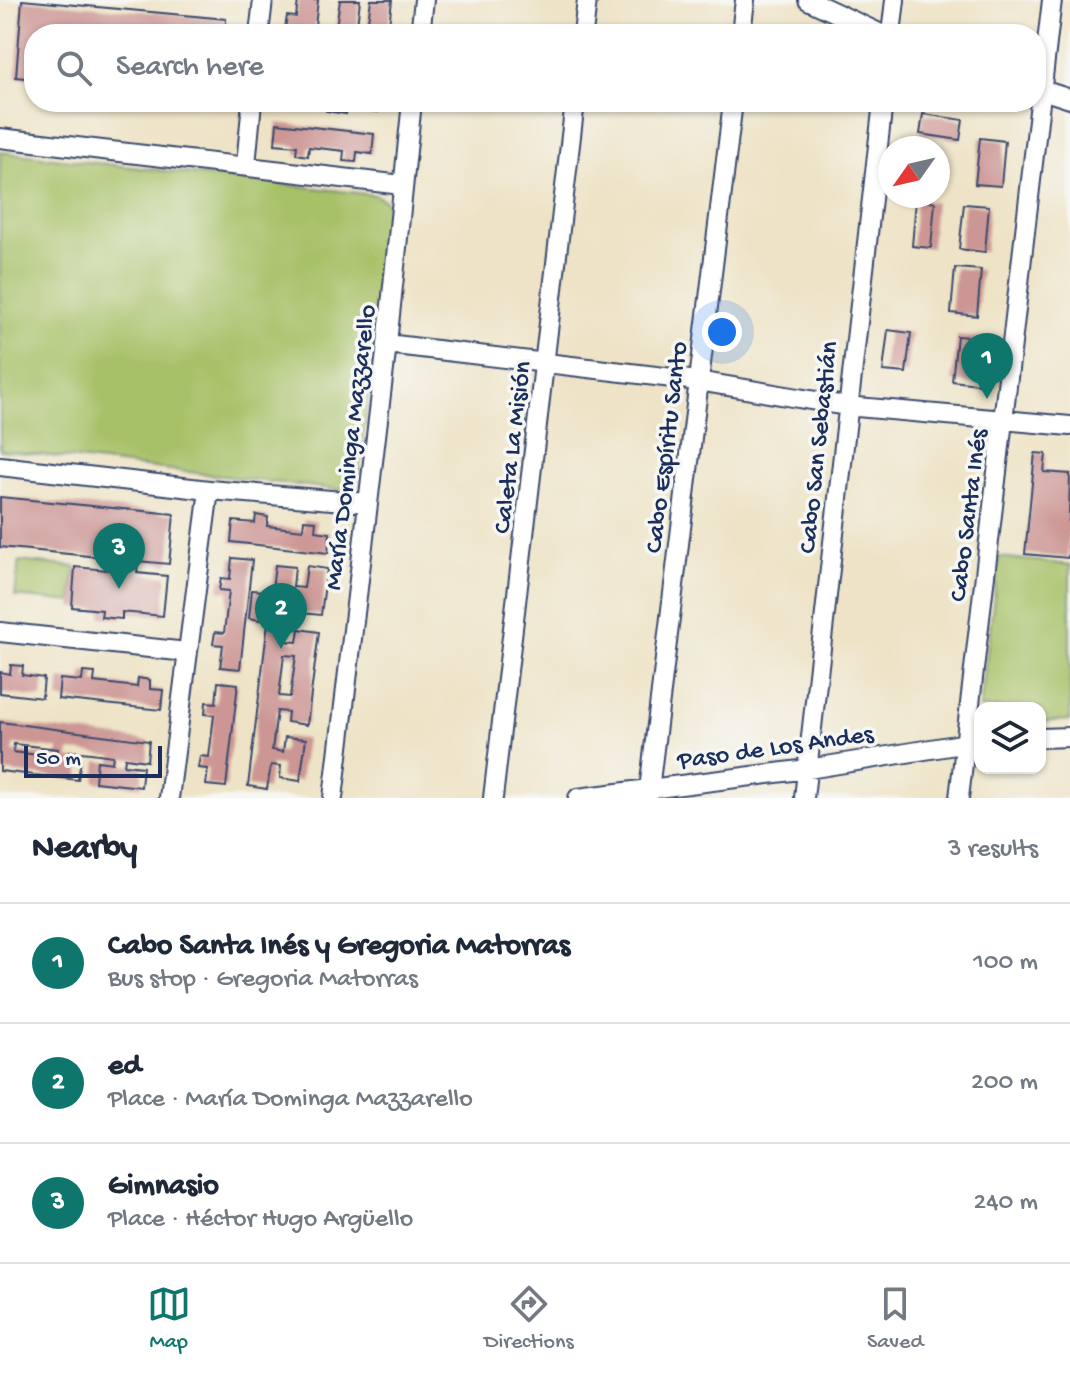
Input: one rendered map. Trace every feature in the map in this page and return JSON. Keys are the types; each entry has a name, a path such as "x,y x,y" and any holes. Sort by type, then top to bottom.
{"street":[{"path":"260,24 263,0"},
{"path":"421,24 424,0"},
{"path":"584,24 587,0"},
{"path":"742,24 745,0"},
{"path":"808,0 860,24"},
{"path":"892,24 895,0"},
{"name":"Cabo Santa Inés","path":"1046,41 1052,0"},
{"path":"1046,91 1070,99"},
{"path":"246,165 251,112"},
{"name":"María Dominga Mazzarello","path":"333,798 387,344 411,112"},
{"name":"Caleta La Misión","path":"493,798 547,364 574,112"},
{"name":"Cabo Espíritu Santo","path":"649,794 732,112"},
{"name":"Cabo San Sebastián","path":"804,798 846,406 882,112"},
{"name":"Cabo Santa Inés","path":"959,798 973,741 1003,419 1036,112"},
{"path":"0,138 402,185"},
{"path":"387,344 698,381 846,406 1070,426"},
{"path":"0,466 209,490 368,503"},
{"path":"169,798 209,490"},
{"path":"0,632 187,652"},
{"path":"1046,738 1070,737"},
{"name":"Paso de Los Andes","path":"578,798 649,794 973,741"}],"green space":[{"path":"0,152 375,195 386,201 390,212 359,475 354,486 342,490 0,450"},
{"path":"999,557 1070,565 1070,720 1046,722 1046,702 981,702"},
{"path":"19,561 75,567 72,602 15,596"}],"building":[{"path":"22,0 226,19 226,24 24,24 24,78 16,77"},
{"path":"298,0 318,0 315,24 286,24 287,16 296,17"},
{"path":"340,0 360,0 357,24 336,24"},
{"path":"371,0 392,0 389,24 368,24"},
{"path":"923,114 963,120 960,140 950,136 920,134"},
{"path":"277,123 374,134 372,154 357,152 356,162 343,161 344,151 309,147 308,156 296,154 297,146 275,144"},
{"path":"980,138 1005,141 1001,186 975,184"},
{"path":"964,204 989,206 985,252 959,249"},
{"path":"915,208 934,208 931,248 912,246"},
{"path":"955,268 981,270 977,316 951,313"},
{"path":"888,330 911,333 906,373 883,371"},
{"path":"957,336 982,338 978,384 952,381"},
{"path":"1035,453 1046,454 1044,472 1070,474 1068,558 1025,554"},
{"path":"0,497 174,514 169,564 138,561 137,573 167,576 163,616 122,612 122,619 111,618 101,617 102,610 72,607 75,567 107,570 108,558 0,547"},
{"path":"256,515 268,517 267,526 303,530 304,520 316,521 315,531 330,533 328,553 231,542 233,521 255,523"},
{"path":"232,558 252,560 240,669 220,667 223,645 213,644 215,632 224,633 229,591 219,590 221,578 230,579"},
{"path":"275,565 295,567 293,587 304,588 307,566 327,569 321,615 301,613 302,601 291,599 286,641 297,642 299,629 319,632 307,725 287,722 288,712 277,711 272,750 283,752 285,737 306,739 300,781 280,778 281,766 271,765 267,789 248,786","holes":["284,655 296,656 290,697 279,696"]},
{"path":"252,590 264,591 260,620 249,618"},
{"path":"11,665 23,666 22,675 44,678 42,698 0,693 0,672 10,674"},
{"path":"83,672 95,673 94,682 137,687 138,678 150,680 150,689 163,690 161,710 58,699 60,679 82,681"},
{"path":"218,682 238,684 226,787 206,785 208,769 198,768 200,756 209,757 214,715 205,714 206,702 216,703"},
{"path":"0,722 149,741 147,761 125,758 124,765 143,767 141,787 95,782 97,761 112,763 113,756 91,753 70,751 69,758 81,760 78,780 0,771","holes":["14,744 58,749 57,757 13,752"]}],"place":[{"name":"Cabo Santa Inés y Gregoria Matorras","path":"987,399"},
{"name":"Gimnasio","path":"119,589"},
{"name":"ed","path":"281,649"}]}
